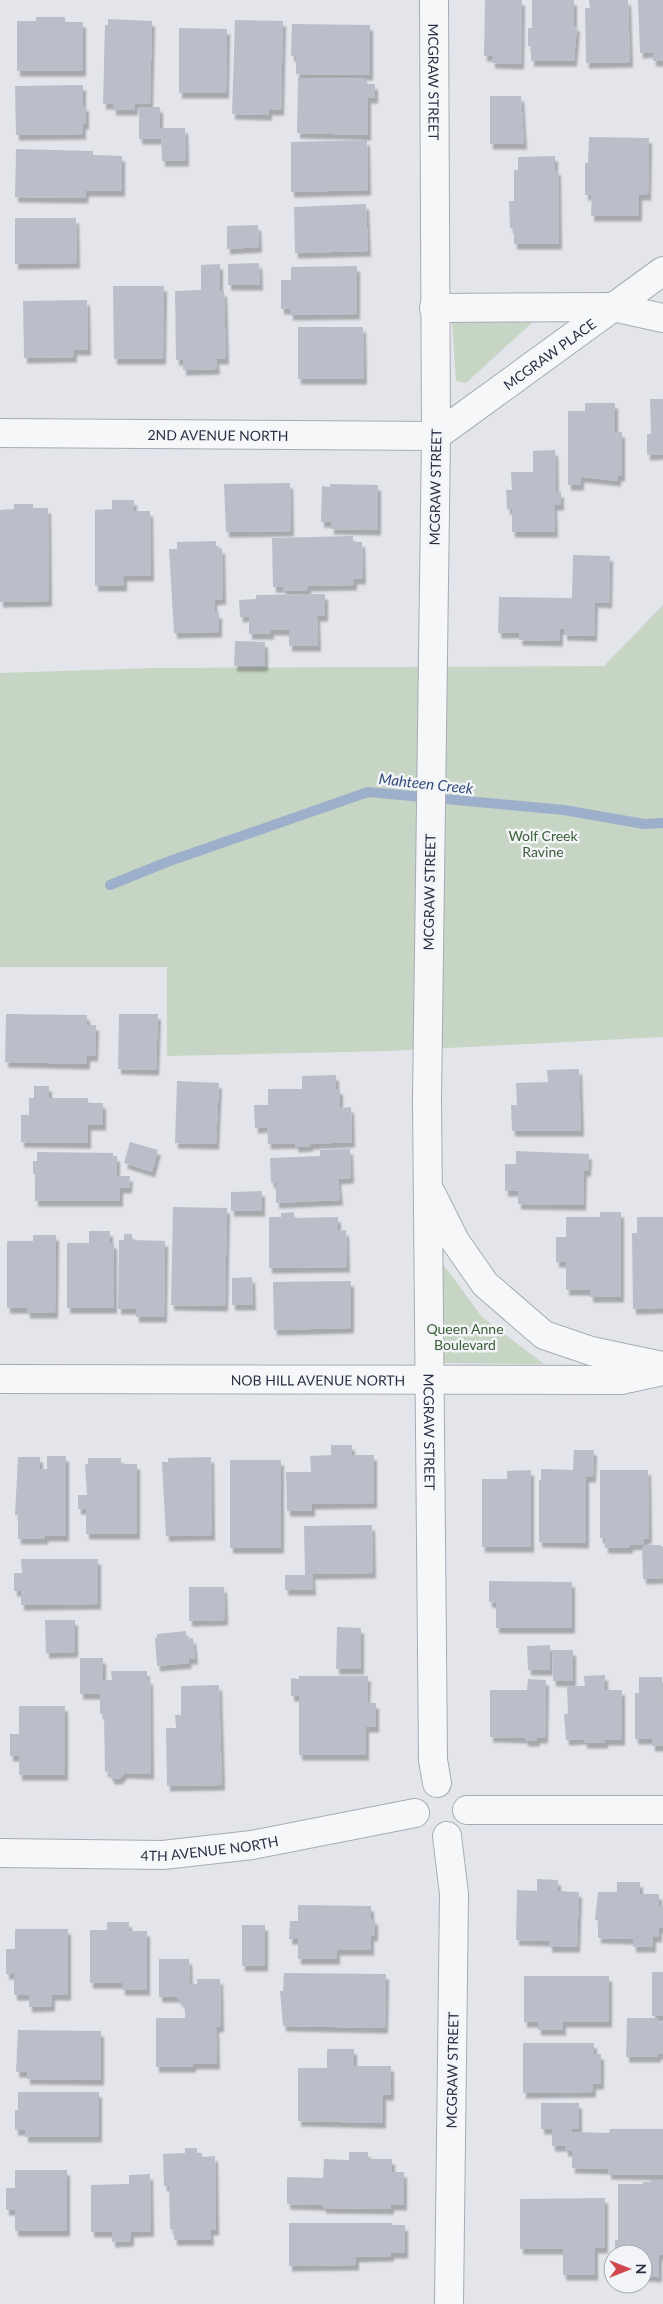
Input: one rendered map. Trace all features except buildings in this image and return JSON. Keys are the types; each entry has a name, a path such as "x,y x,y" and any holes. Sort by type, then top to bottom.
{"street":[{"name":"MCGRAW STREET","path":"434,0 436,436 432,624 427,1185 431,1380 433,1760 437,1784"},
{"name":"MCGRAW PLACE","path":"436,436 663,271"},
{"path":"434,308 613,307 663,318"},
{"name":"2ND AVENUE NORTH","path":"0,433 436,436"},
{"path":"427,1185 455,1241 485,1284 544,1335 591,1351 663,1366"},
{"name":"NOB HILL AVENUE NORTH","path":"0,1379 621,1380 663,1371"},
{"path":"437,1784 445,1784 460,1791 465,1798 467,1810 463,1824 457,1831 447,1836 432,1834 424,1830 415,1813 417,1799 422,1792 437,1784"},
{"path":"467,1810 663,1810"},
{"name":"4TH AVENUE NORTH","path":"0,1852 163,1855 252,1845 415,1813"},
{"name":"MCGRAW STREET","path":"447,1836 454,1894 449,2304"}],"green space":[{"path":"535,320 466,383 456,381 452,321"},
{"name":"Wolf Creek Ravine","path":"663,605 663,1037 389,1051 167,1056 167,967 0,967 0,673 154,668 604,666"},
{"name":"Queen Anne Boulevard","path":"437,1256 482,1317 544,1364 439,1363"}],"waterway":[{"name":"Mahteen Creek","path":"110,885 167,862 368,792 564,810 644,824 663,823"}]}
